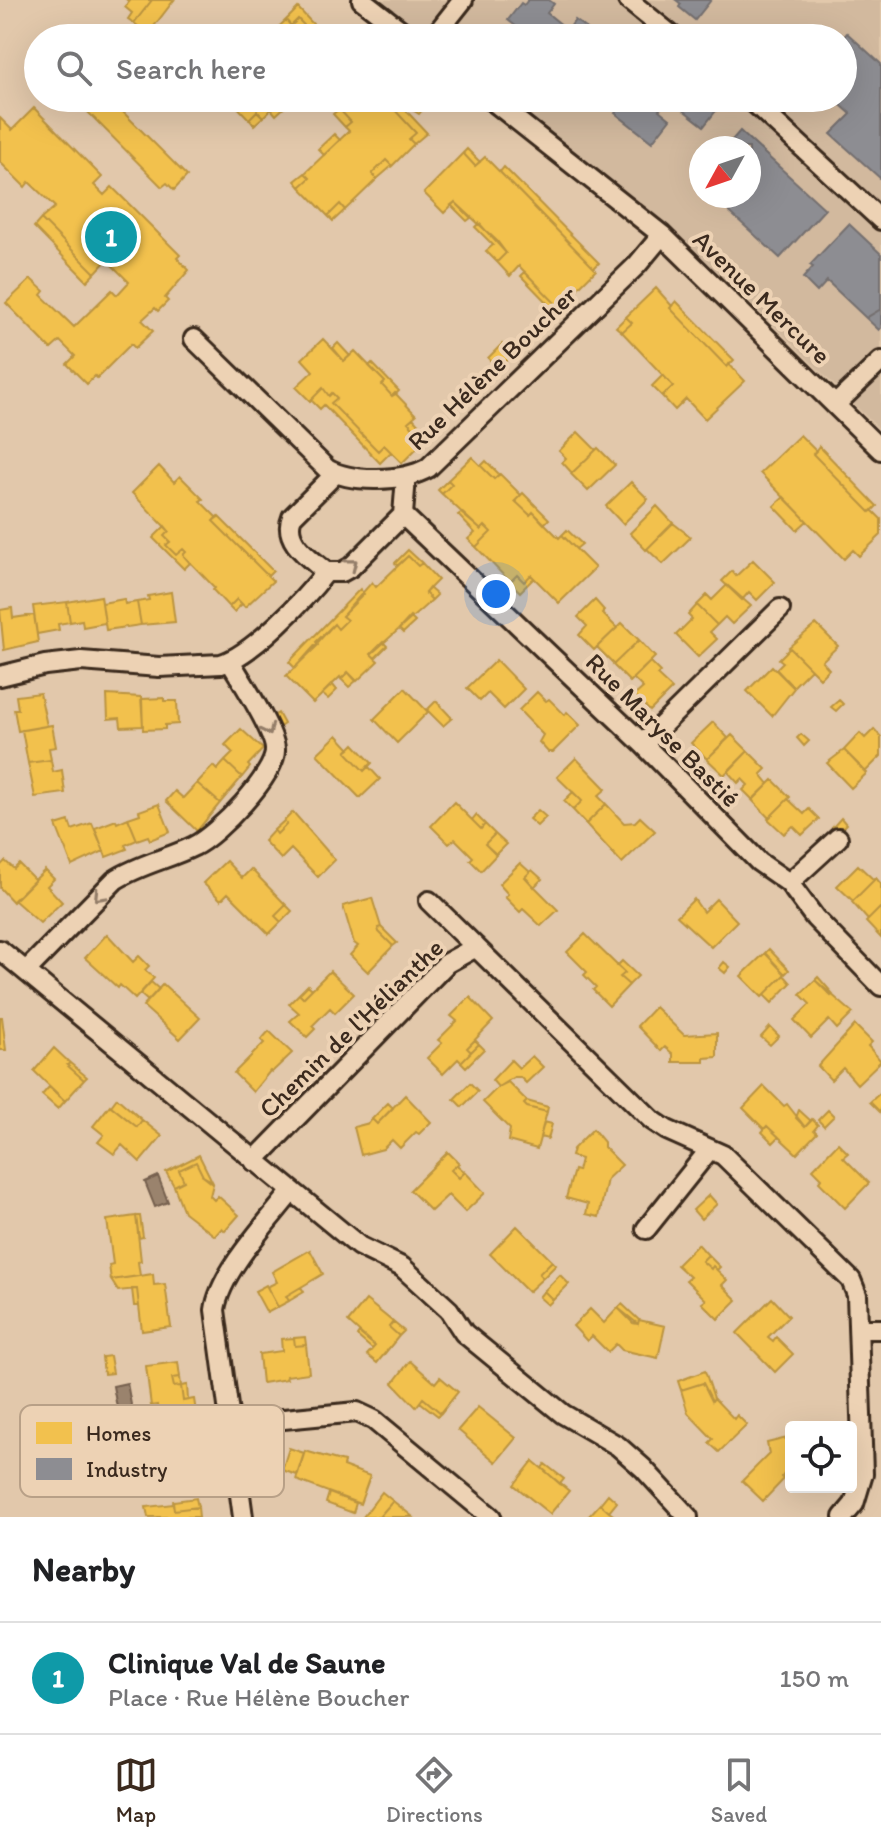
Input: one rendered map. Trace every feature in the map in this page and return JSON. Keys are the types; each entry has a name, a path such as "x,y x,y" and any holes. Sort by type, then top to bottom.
{"street":[{"path":"362,0 393,24"},
{"path":"444,24 463,0"},
{"path":"628,0 658,24"},
{"name":"Avenue Mercure","path":"507,112 662,235 881,450"},
{"path":"764,112 881,220"},
{"name":"Rue Hélène Boucher","path":"335,474 349,478 406,477 428,468 637,265 662,235"},
{"path":"194,339 320,463 335,474 292,517 288,525 293,541 326,572 342,572 351,567 403,515 406,477"},
{"path":"835,405 881,361"},
{"name":"Rue Maryse Bastié","path":"403,515 643,744 759,862 789,883 815,918 881,986"},
{"path":"0,676 45,665 81,661 159,667 221,664 256,643 326,572"},
{"path":"643,744 780,609"},
{"path":"26,971 115,880 196,846 212,835 261,782 273,762 276,747 230,661"},
{"path":"789,883 838,838"},
{"name":"Chemin de l'Hélianthe","path":"254,1161 447,963 476,947 429,901"},
{"path":"476,947 652,1120 734,1164 846,1273 857,1295 863,1474 854,1504 843,1517"},
{"path":"0,950 359,1246 402,1267 449,1310 464,1333 563,1414 618,1446 655,1479 667,1497 688,1517"},
{"path":"646,1229 710,1149"},
{"path":"228,1405 215,1310 217,1298 226,1278 292,1191"},
{"path":"859,1329 881,1329"},
{"path":"284,1418 357,1412 374,1420 491,1517"},
{"path":"240,1497 243,1517"}],"shaded area":[{"path":"378,0 881,0 881,431 768,320 658,220 523,112 857,112 857,24 409,24"},
{"path":"158,1176 168,1202 155,1207 145,1182"},
{"path":"127,1383 131,1405 117,1405 113,1386"}],"building: Homes":[{"path":"127,0 152,0 134,23 128,19 132,13 125,7 129,2"},
{"path":"152,0 174,0 156,24 134,23"},
{"path":"298,8 313,24 303,24 298,19 289,24 286,20"},
{"path":"30,112 38,112 102,177 94,185 104,195 112,187 180,255 177,258 189,270 165,298 168,301 142,320 153,331 135,348 131,344 87,384 67,364 75,356 60,341 51,349 6,303 31,279 44,291 41,295 74,327 112,290 117,295 129,282 107,260 95,273 41,219 55,207 29,182 25,187 0,162 0,118 12,130"},
{"path":"88,112 123,112 187,176 174,190 167,183 162,187"},
{"path":"242,112 256,112 249,119"},
{"path":"256,112 263,117 254,125 249,119"},
{"path":"342,112 397,112 416,133 409,139 414,144 392,166 386,160 372,174 377,179 345,210 340,204 328,216 300,187 310,178 305,173 349,131 345,127 351,122"},
{"path":"342,112 351,122 345,127 333,114"},
{"path":"397,112 407,112 427,133 414,144 409,139 416,133"},
{"path":"334,134 340,140 324,155 318,149"},
{"path":"467,149 480,162 475,166 463,153"},
{"path":"463,153 475,166 485,157 596,270 559,307 519,266 510,276 497,262 506,253 455,202 444,213 424,193"},
{"path":"386,160 392,166 377,179 372,174"},
{"path":"504,167 599,263 594,268 500,172"},
{"path":"305,173 310,178 300,187 295,181"},
{"path":"455,202 471,218 467,221 451,205"},
{"path":"340,204 345,210 333,221 328,216"},
{"path":"41,219 95,273 87,281 34,227"},
{"path":"479,223 506,253 497,262 486,251 493,245 475,227"},
{"path":"525,272 557,305 553,309 521,276"},
{"path":"656,288 672,306 670,308 727,367 729,364 745,381 705,419 686,399 675,410 662,396 673,386 622,332 632,323 626,317"},
{"path":"676,301 734,360 727,367 670,308"},
{"path":"626,317 632,323 622,332 616,327"},
{"path":"323,339 344,361 355,351 385,382 382,385 392,396 395,393 416,415 408,422 425,440 402,463 384,445 378,451 331,403 337,398 332,393 329,396 323,388 310,401 296,387 313,371 302,359"},
{"path":"338,343 350,356 344,361 333,348"},
{"path":"502,344 512,355 498,369 488,358"},
{"path":"372,363 399,391 396,394 392,396 382,385 385,382 369,366"},
{"path":"663,375 673,386 662,396 652,386"},
{"path":"323,388 329,396 332,393 337,398 331,403 378,451 384,445 391,452 380,463 324,405 320,409 311,400"},
{"path":"413,418 421,427 417,431 408,422"},
{"path":"578,432 596,450 572,473 562,462 566,458 559,451"},
{"path":"800,435 816,451 813,454 870,512 872,510 881,519 881,535 859,556 853,550 844,559 760,473"},
{"path":"819,446 877,506 873,510 870,512 813,454"},
{"path":"598,448 615,465 588,491 571,474"},
{"path":"472,457 494,479 500,474 521,495 515,501 530,515 533,512 559,538 562,535 595,568 559,603 531,575 524,582 517,575 510,582 476,547 491,532 485,526 481,530 442,494 452,484 448,480"},
{"path":"486,461 499,474 494,479 481,466"},
{"path":"159,466 174,482 180,476 203,499 200,501 217,518 213,521 273,581 245,607 237,599 229,607 183,555 186,552 183,549 176,555 166,545 170,542 164,536 169,531 132,493"},
{"path":"448,480 452,484 442,494 438,490"},
{"path":"631,482 648,499 623,524 606,506"},
{"path":"523,493 549,519 544,524 533,512 530,515 515,501"},
{"path":"784,497 807,521 797,530 774,506"},
{"path":"657,506 673,523 646,550 630,533"},
{"path":"461,513 481,530 485,526 491,532 476,547 468,539 475,533 458,515"},
{"path":"218,516 273,571 268,576 213,521"},
{"path":"673,523 691,537 663,564 647,549"},
{"path":"165,526 169,531 164,536 170,542 166,545 176,555 183,549 186,552 183,555 190,563 184,569 153,538"},
{"path":"567,530 582,544 576,549 562,535"},
{"path":"408,550 422,563 418,566 408,556 397,566 395,563"},
{"path":"408,556 418,566 422,563 438,580 425,593 432,600 371,654 378,661 357,681 348,672 313,703 286,676 318,645 316,642 334,624 338,629 347,620 342,616 372,582 376,587"},
{"path":"753,560 775,582 757,600 749,592 742,600 722,581 732,571 736,576"},
{"path":"517,575 524,582 531,575 534,578 520,592 510,582"},
{"path":"727,585 751,606 732,624 725,617 717,625 697,605 707,595 712,600"},
{"path":"429,588 437,595 432,600 425,593"},
{"path":"360,589 364,594 342,616 347,620 338,629 334,624 295,668 289,662"},
{"path":"171,592 175,622 141,625 137,602 149,600 148,596"},
{"path":"101,596 105,623 83,627 82,620 70,622 67,602"},
{"path":"124,599 125,604 137,602 141,625 106,630 102,603"},
{"path":"237,599 242,604 234,612 229,607"},
{"path":"595,600 604,610 602,613 617,628 594,650 579,635 587,626 578,617"},
{"path":"67,602 70,622 58,624 59,630 37,634 33,606"},
{"path":"697,605 717,625 710,632 717,639 698,657 676,635 692,619 688,615"},
{"path":"12,608 13,618 34,615 38,642 4,650 0,610"},
{"path":"410,617 415,622 403,633 399,629"},
{"path":"622,623 639,640 614,664 597,647"},
{"path":"816,624 838,646 822,661 829,669 820,678 789,647"},
{"path":"639,640 655,657 630,682 613,665"},
{"path":"383,642 387,646 375,658 371,654"},
{"path":"790,648 811,669 793,687 776,669 783,662 779,659"},
{"path":"496,660 524,689 504,709 488,693 480,701 467,688"},
{"path":"650,662 660,672 657,675 672,689 650,711 634,696 643,688 633,678"},
{"path":"772,666 794,688 772,716 747,691"},
{"path":"348,672 356,681 349,687 341,679"},
{"path":"332,684 337,690 328,699 322,694"},
{"path":"405,688 428,712 397,743 374,719"},
{"path":"537,692 580,725 553,752 548,752 539,742 543,735 519,710"},
{"path":"40,693 47,726 18,731 14,709 18,709 16,696"},
{"path":"107,695 141,697 143,726 121,727 120,718 108,719"},
{"path":"164,698 164,701 177,701 178,724 165,725 165,729 143,730 142,699"},
{"path":"839,700 843,704 836,711 831,707"},
{"path":"436,701 452,718 443,726 427,710"},
{"path":"278,713 284,724 278,728 271,717"},
{"path":"713,722 728,738 707,759 691,743"},
{"path":"52,725 56,747 49,748 51,760 28,763 22,730"},
{"path":"241,729 263,749 242,777 225,761 233,753 225,745"},
{"path":"874,729 881,737 881,756 865,772 844,750 860,733 865,738"},
{"path":"801,734 809,741 804,746 797,738"},
{"path":"337,735 350,749 346,752 364,771 368,766 380,779 360,798 317,754"},
{"path":"732,735 748,751 724,775 707,759"},
{"path":"354,744 372,763 364,771 346,752"},
{"path":"844,750 867,773 851,788 827,763"},
{"path":"748,751 766,769 761,774 769,784 753,800 743,790 748,785 742,779 738,783 728,772"},
{"path":"576,758 606,789 598,796 606,804 586,824 573,810 582,801 557,777"},
{"path":"51,760 53,772 62,770 65,793 35,797 28,763"},
{"path":"225,761 242,777 220,803 197,783 213,766 217,770"},
{"path":"773,780 790,797 769,818 752,800"},
{"path":"197,783 220,803 197,831 166,801 175,791 183,798"},
{"path":"573,792 582,801 573,810 564,801"},
{"path":"788,799 804,814 809,809 819,819 802,835 793,826 784,834 768,819"},
{"path":"454,802 481,829 485,824 495,834 485,844 496,855 481,871 470,860 473,857 455,839 449,844 431,826"},
{"path":"159,804 170,832 150,840 148,836 137,840 128,818"},
{"path":"606,804 624,823 635,822 640,817 655,831 622,863 586,824"},
{"path":"538,810 546,817 537,826 529,819"},
{"path":"293,812 335,860 318,877 291,849 281,859 264,841 274,830 277,834 287,824 284,821"},
{"path":"476,815 485,824 481,829 472,820"},
{"path":"128,818 137,840 125,845 127,849 106,857 95,828"},
{"path":"841,818 846,824 837,833 832,828"},
{"path":"69,821 72,830 92,823 104,851 72,866 56,825"},
{"path":"284,821 287,824 277,834 274,830"},
{"path":"495,834 506,844 496,854 485,844"},
{"path":"5,861 14,869 19,864 35,880 13,902 0,888 0,866"},
{"path":"226,861 242,878 251,869 286,905 275,916 281,922 269,934 228,893 221,900 203,883"},
{"path":"520,863 530,872 525,877 558,910 541,926 505,897 508,894 499,884"},
{"path":"858,865 874,880 853,901 837,886"},
{"path":"45,870 54,879 47,886 62,902 40,923 14,900"},
{"path":"532,870 542,879 534,887 525,877"},
{"path":"876,878 881,884 881,907 868,920 852,902"},
{"path":"372,898 381,927 378,928 379,932 393,946 368,972 350,955 358,946 354,943 343,906"},
{"path":"694,899 703,912 716,899 737,921 711,947 677,916"},
{"path":"286,905 292,911 281,922 275,916"},
{"path":"881,907 881,938 866,922"},
{"path":"381,927 397,943 393,946 379,932 378,928"},
{"path":"107,934 133,962 139,956 149,966 145,970 154,978 135,999 85,958"},
{"path":"585,934 625,973 620,977 629,985 609,1006 593,990 596,987 584,975 587,972 567,952"},
{"path":"769,949 789,970 785,974 765,953"},
{"path":"765,953 785,974 762,997 741,976"},
{"path":"622,961 638,976 629,985 620,977 625,973 617,966"},
{"path":"724,962 730,967 725,973 719,968"},
{"path":"330,971 354,994 335,1013 330,1008 312,1026 315,1029 307,1037 290,1021 299,1013 289,1004 299,994 303,998"},
{"path":"784,975 791,983 772,1003 764,995"},
{"path":"818,977 833,994 831,996 815,980"},
{"path":"815,980 853,1013 837,1029 829,1020 811,1038 794,1020 810,1004 800,994"},
{"path":"151,982 159,989 148,1001 140,994"},
{"path":"163,984 200,1018 180,1039 143,1006"},
{"path":"308,985 312,989 303,998 299,994"},
{"path":"470,997 493,1021 467,1048 471,1052 461,1062 458,1059 443,1074 427,1058 442,1043 438,1040 457,1021 451,1016"},
{"path":"655,1007 684,1035 717,1033 717,1057 704,1058 704,1062 673,1062 673,1054 665,1047 661,1051 637,1026"},
{"path":"2,1017 6,1050 0,1050"},
{"path":"855,1025 872,1042 868,1046 881,1061 857,1084 843,1068 831,1080 818,1066"},
{"path":"770,1027 779,1036 770,1045 761,1037"},
{"path":"269,1031 292,1053 270,1071 253,1092 234,1073 264,1043 261,1040"},
{"path":"475,1040 479,1044 471,1052 467,1048"},
{"path":"479,1044 484,1049 466,1067 461,1062"},
{"path":"54,1048 84,1080 65,1101 34,1071"},
{"path":"532,1056 543,1067 526,1083 520,1077 514,1077 498,1087 492,1080 511,1060 519,1068"},
{"path":"70,1063 87,1077 84,1080 67,1065"},
{"path":"508,1082 527,1101 524,1104 527,1107 547,1112 537,1149 508,1141 510,1129 483,1102"},
{"path":"470,1083 478,1091 462,1107 454,1099"},
{"path":"764,1086 784,1106 787,1104 805,1127 812,1119 818,1125 814,1130 817,1133 797,1154 743,1108"},
{"path":"49,1087 65,1101 58,1109 42,1095"},
{"path":"881,1092 881,1113 870,1102"},
{"path":"405,1095 431,1122 400,1148 392,1140 383,1149 361,1155 354,1127 369,1123 372,1119 377,1124"},
{"path":"117,1098 142,1120 137,1127 111,1106"},
{"path":"527,1101 548,1107 547,1112 527,1107 524,1104"},
{"path":"388,1103 393,1108 377,1124 372,1119"},
{"path":"110,1105 137,1127 142,1120 162,1136 140,1162 122,1145 114,1154 98,1142 104,1135 93,1126"},
{"path":"799,1110 811,1121 805,1127 796,1118"},
{"path":"828,1110 834,1116 824,1126 818,1120"},
{"path":"544,1122 552,1124 548,1139 540,1137"},
{"path":"767,1126 779,1137 773,1143 762,1132"},
{"path":"593,1129 604,1142 604,1147 622,1165 607,1179 599,1217 586,1214 588,1204 566,1198 574,1170 578,1171 581,1159 571,1156 573,1149"},
{"path":"838,1143 848,1153 843,1157 869,1183 845,1208 819,1182 822,1178 813,1169"},
{"path":"448,1152 459,1163 451,1170 459,1178 465,1172 485,1193 465,1212 448,1195 431,1211 410,1190"},
{"path":"199,1155 212,1181 203,1176 196,1162 179,1170 184,1181 174,1186 166,1172"},
{"path":"196,1162 203,1176 213,1184 210,1196 214,1200 218,1196 239,1215 225,1231 222,1228 215,1236 184,1212 174,1186 184,1181 179,1170"},
{"path":"457,1165 465,1172 459,1178 451,1170"},
{"path":"709,1195 717,1204 701,1219 693,1210"},
{"path":"136,1216 140,1276 111,1280 109,1265 113,1264 107,1220"},
{"path":"136,1216 140,1216 143,1237 139,1238"},
{"path":"517,1226 552,1261 539,1274 543,1278 528,1292 490,1254"},
{"path":"698,1244 708,1255 702,1261 711,1269 713,1266 727,1280 722,1285 737,1300 718,1319 702,1303 706,1300 686,1280 690,1277 677,1265"},
{"path":"310,1250 323,1274 286,1296 289,1301 278,1307 267,1287 277,1282 272,1272"},
{"path":"708,1255 720,1267 717,1270 702,1261"},
{"path":"552,1261 556,1265 543,1278 539,1274"},
{"path":"153,1274 154,1285 165,1284 171,1327 142,1331 137,1289 118,1291 111,1280"},
{"path":"560,1275 569,1284 553,1300 544,1291"},
{"path":"266,1285 278,1307 267,1313 255,1291"},
{"path":"301,1287 304,1292 289,1301 286,1296"},
{"path":"132,1289 137,1289 139,1306 134,1306"},
{"path":"544,1291 553,1300 548,1305 539,1297"},
{"path":"772,1298 789,1316 768,1337 773,1341 776,1337 793,1354 775,1372 737,1333"},
{"path":"366,1300 393,1322 389,1327 399,1336 377,1363 367,1355 375,1346 348,1322"},
{"path":"622,1304 639,1320 638,1324 618,1308"},
{"path":"618,1308 633,1323 638,1324 639,1320 665,1326 658,1358 622,1350 616,1344 608,1352 592,1336 587,1341 573,1326 590,1309 604,1323"},
{"path":"393,1322 404,1331 399,1336 389,1327"},
{"path":"359,1333 375,1346 372,1349 357,1336"},
{"path":"305,1337 306,1345 295,1346 294,1338"},
{"path":"294,1338 295,1346 306,1345 309,1373 262,1383 259,1354 282,1351 281,1339"},
{"path":"110,1356 113,1373 104,1374 102,1357"},
{"path":"410,1361 435,1383 440,1377 458,1392 441,1413 423,1398 416,1407 393,1383"},
{"path":"178,1362 180,1377 172,1378 174,1387 181,1386 183,1401 194,1399 195,1405 151,1405 146,1366"},
{"path":"705,1371 714,1398 712,1401 703,1383 681,1390 678,1381"},
{"path":"180,1377 181,1386 174,1387 172,1378"},
{"path":"703,1383 712,1401 714,1398 734,1419 737,1415 747,1425 719,1452 709,1443 713,1439 688,1413 681,1390"},
{"path":"187,1385 188,1400 183,1401 181,1386"},
{"path":"423,1398 441,1413 438,1416 420,1402"},
{"path":"478,1407 516,1438 496,1462 458,1430"},
{"path":"785,1438 785,1473 784,1479 763,1501 742,1481 769,1454 767,1443"},
{"path":"289,1448 304,1453 297,1475 284,1471"},
{"path":"305,1451 344,1462 343,1466 370,1476 360,1504 296,1480"},
{"path":"533,1461 569,1491 550,1514 514,1485"},
{"path":"545,1464 564,1479 560,1484 542,1468"},
{"path":"382,1492 393,1501 379,1517 363,1517"},
{"path":"329,1493 356,1503 353,1513 326,1503"},
{"path":"608,1494 617,1502 609,1512 600,1504"},
{"path":"196,1498 198,1507 174,1510 173,1501"},
{"path":"393,1501 413,1517 379,1517"},
{"path":"173,1504 174,1510 198,1507 199,1517 148,1517 146,1507"},
{"path":"600,1504 609,1512 616,1517 588,1517"}],"building: Industry":[{"path":"528,0 549,0 554,4 547,13 561,24 513,24 508,20 521,3 524,5"},
{"path":"676,0 711,0 695,20 679,7 681,4"},
{"path":"857,42 881,64 881,179 831,134 851,114 849,112 857,112"},
{"path":"661,112 670,119 652,142 615,113"},
{"path":"686,112 715,112 704,126"},
{"path":"761,150 825,209 780,258 725,208 761,208"},
{"path":"849,224 881,254 881,309 866,318 827,281 817,292 803,278 813,267 810,265"},
{"path":"881,309 881,328 879,330 866,318"}],"place":[{"name":"Clinique Val de Saune","path":"111,237"}]}
